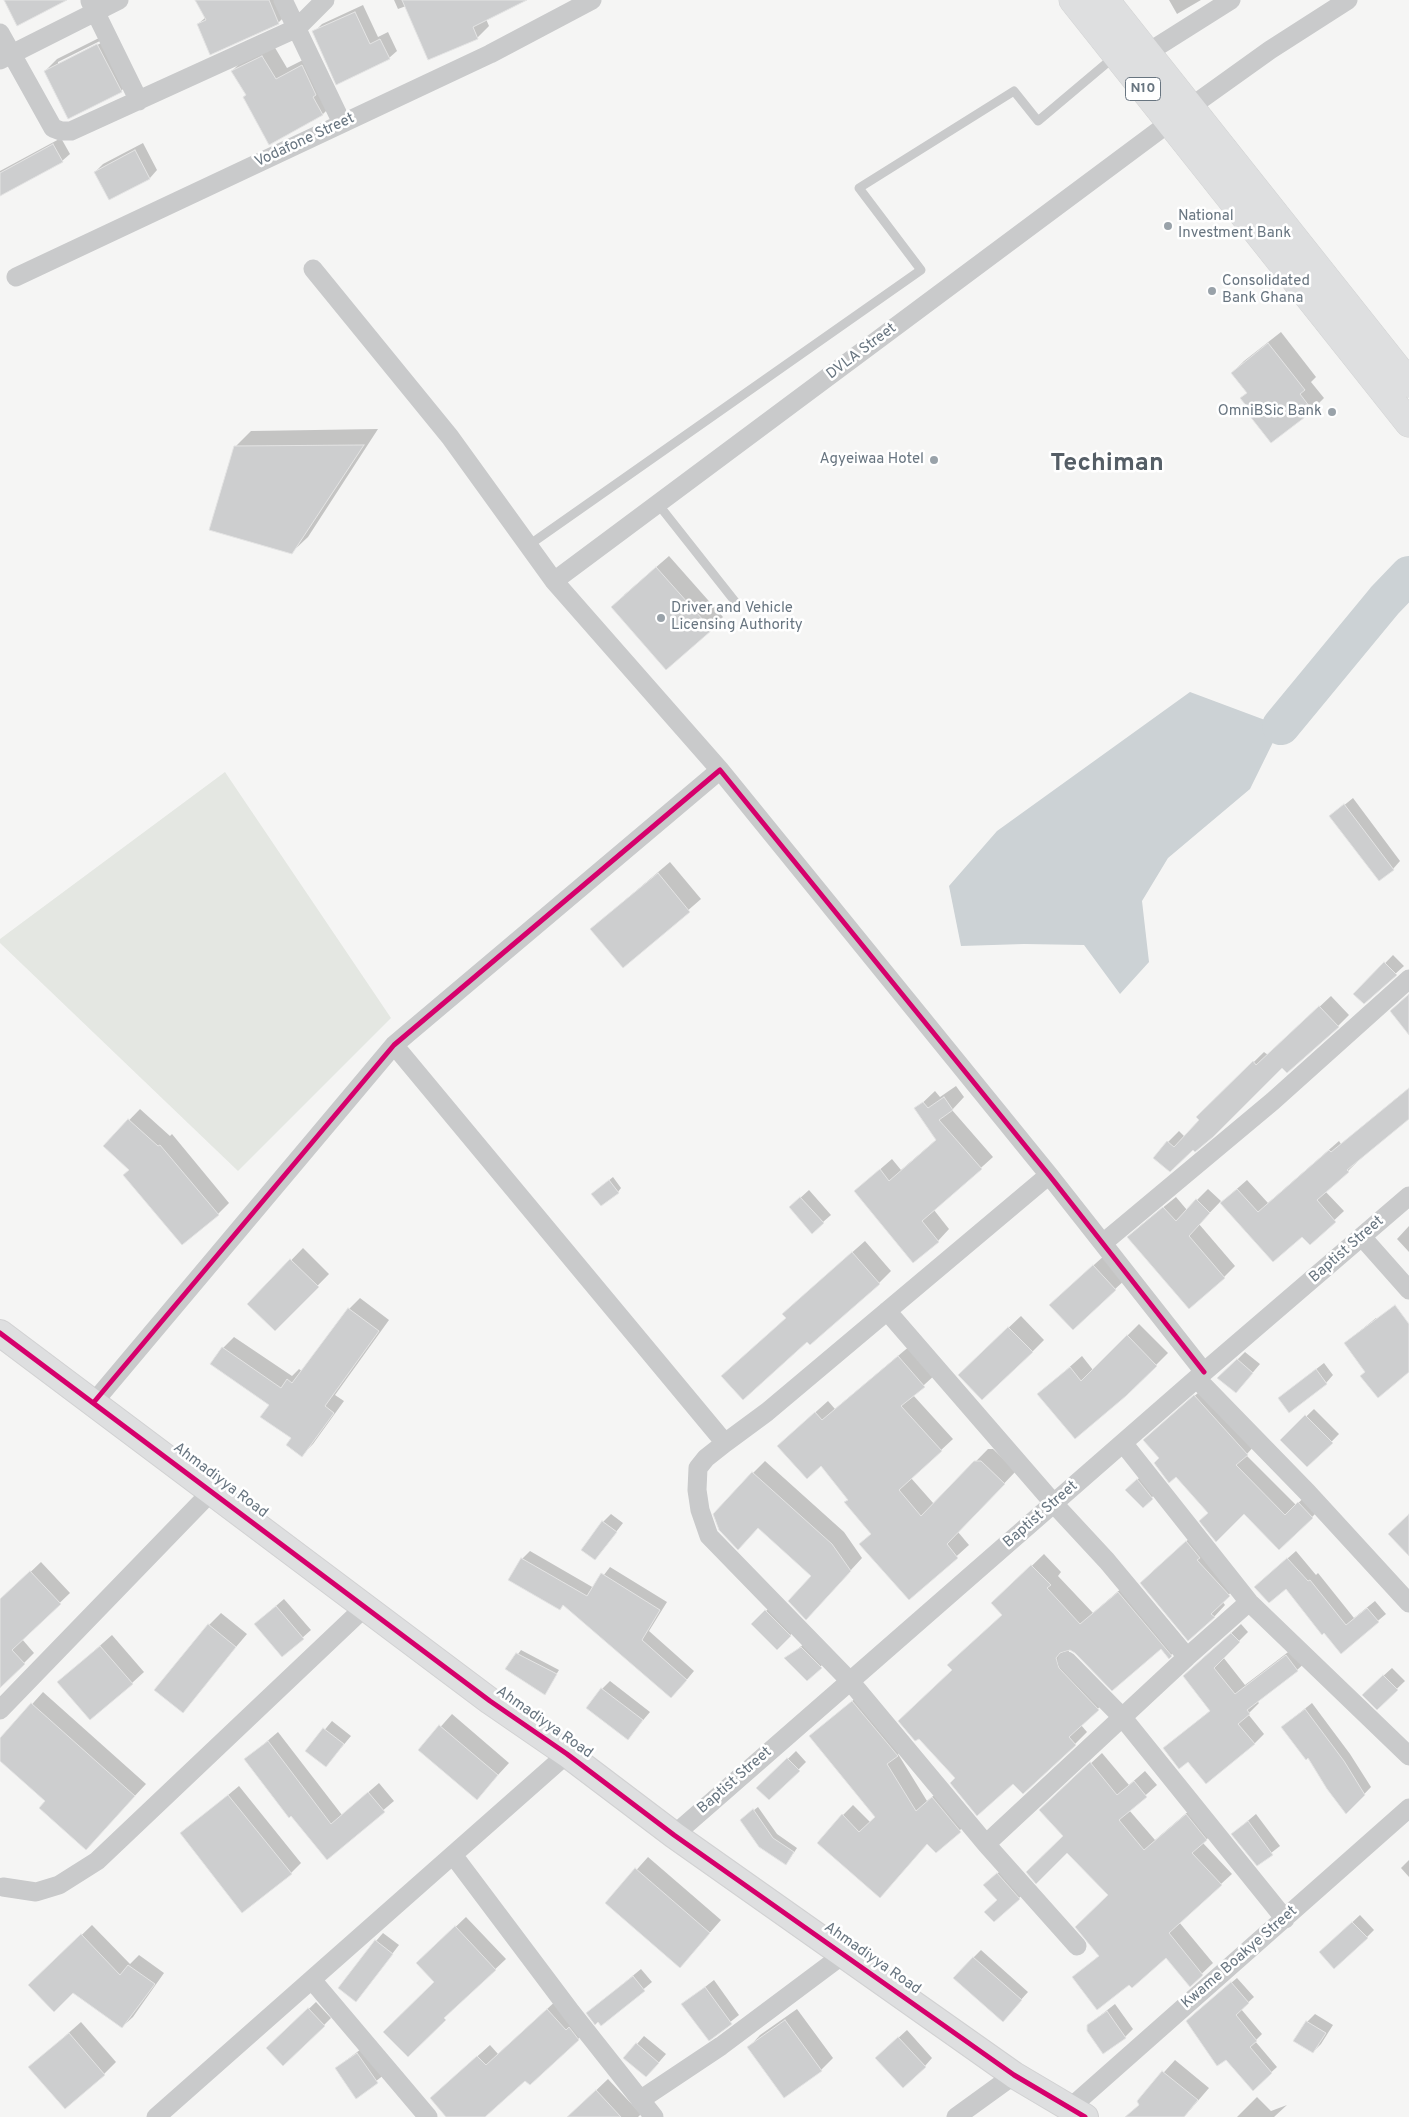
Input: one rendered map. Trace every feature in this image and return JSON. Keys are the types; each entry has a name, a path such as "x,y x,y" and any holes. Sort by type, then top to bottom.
{"highway":[{"name":"N10","path":"1073,0 1116,55 1180,116 1345,323 1407,415"},
{"name":"N10","path":"1105,0 1148,53 1180,116"},
{"name":"N10","path":"1345,323 1409,383"}],"street":[{"path":"5,57 93,6 119,0"},
{"path":"283,0 342,123"},
{"path":"0,32 5,57 53,128 61,131 71,131 297,28 325,0"},
{"name":"Vodafone Street","path":"16,277 490,54 592,0"},
{"path":"1148,53 1231,0"},
{"name":"DVLA Street","path":"554,581 1270,50 1348,0"},
{"path":"93,6 139,101"},
{"path":"313,269 450,437 530,545 554,581 720,770 1049,1175 1200,1375 1409,1603"},
{"path":"94,1402 394,1045 720,770"},
{"path":"1102,1243 1273,1101 1409,979"},
{"path":"394,1045 725,1443"},
{"path":"1049,1175 767,1412 706,1458 698,1468 697,1490 700,1510 709,1536 850,1681 986,1844 1077,1946"},
{"name":"Baptist Street","path":"674,1835 1200,1375 1409,1196"},
{"path":"1362,1237 1409,1290"},
{"path":"887,1311 1107,1562 1187,1657"},
{"name":"Ahmadiyya Road","path":"0,1333 490,1701 567,1754 674,1835 1014,2075 1078,2112"},
{"path":"1123,1443 1249,1602 1409,1756"},
{"path":"0,1710 212,1491"},
{"path":"986,1844 1187,1657 1249,1602"},
{"path":"3,1887 36,1892 59,1885 97,1861 366,1606"},
{"path":"1067,1661 1123,1718 1285,1918"},
{"path":"156,2117 567,1754"},
{"name":"Kwame Boakye Street","path":"1078,2112 1285,1918 1409,1808"},
{"path":"453,1855 571,2012 654,2117"},
{"path":"640,2100 721,2046 844,1954"},
{"path":"312,1980 428,2117"},
{"path":"956,2117 1014,2075"}],"lane":[{"path":"530,545 921,270 859,188 1014,91 1038,121 1116,55"},
{"path":"658,504 737,604"}],"shaded area":[{"path":"1190,692 1281,726 1250,789 1168,858 1142,901 1149,962 1120,994 1084,945 961,946 949,886 997,831"},
{"path":"225,772 391,1018 238,1171 0,943 0,939"}],"building":[{"path":"4,0 67,0 17,26"},
{"path":"195,0 269,0 279,24 210,55 197,24 206,20"},
{"path":"402,0 527,0 473,27 478,39 428,60"},
{"path":"355,12 370,44 380,39 390,59 336,85 312,31"},
{"path":"97,44 122,92 68,119 44,71"},
{"path":"262,56 276,79 302,65 316,95 313,97 323,115 269,145 243,97 246,95 231,71"},
{"path":"53,144 63,162 0,196 0,173"},
{"path":"135,150 150,179 109,200 94,172"},
{"path":"1268,343 1305,390 1300,394 1313,411 1271,443 1249,415 1252,413 1240,398 1247,393 1231,373"},
{"path":"364,445 292,554 209,530 234,446"},
{"name":"Driver and Vehicle Licensing Authority","path":"656,567 712,630 666,670 611,607"},
{"path":"1344,804 1394,870 1379,881 1329,816"},
{"path":"658,873 690,912 623,968 590,929"},
{"path":"1384,962 1397,975 1364,1004 1353,994"},
{"path":"1409,994 1409,1035 1390,1011"},
{"path":"1319,1006 1339,1027 1287,1073 1282,1068 1213,1137 1195,1152 1193,1150 1170,1172 1153,1158 1167,1141 1174,1147 1199,1120 1196,1117 1253,1061 1256,1065"},
{"path":"1409,1088 1409,1119 1347,1170 1349,1172 1317,1200 1336,1222 1310,1245 1302,1237 1273,1262 1220,1203 1237,1189 1258,1212 1329,1150 1331,1152"},
{"path":"944,1097 953,1110 939,1120 982,1169 922,1221 939,1242 913,1263 854,1191 880,1169 889,1181 936,1140 914,1108 923,1102 928,1108"},
{"path":"128,1119 158,1146 160,1145 219,1215 182,1245 123,1175 129,1170 103,1146"},
{"path":"609,1180 619,1193 601,1206 591,1194"},
{"path":"800,1197 824,1223 812,1234 789,1207"},
{"path":"1196,1199 1210,1213 1189,1236 1225,1278 1189,1309 1127,1237 1163,1207 1176,1221"},
{"path":"852,1252 880,1284 810,1345 807,1342 743,1400 721,1376 786,1318 782,1314"},
{"path":"290,1259 319,1287 275,1331 247,1304"},
{"path":"1093,1265 1116,1290 1073,1330 1049,1305"},
{"path":"1395,1305 1409,1324 1409,1372 1378,1398 1360,1376 1365,1372 1344,1343"},
{"path":"348,1308 379,1331 325,1406 334,1413 302,1457 286,1445 291,1438 260,1417 269,1405 210,1364 222,1347 281,1388 287,1379 292,1383"},
{"path":"1008,1327 1033,1352 982,1400 958,1375"},
{"path":"1127,1335 1157,1366 1126,1396 1075,1439 1037,1394 1070,1367 1081,1381"},
{"path":"898,1356 925,1387 901,1406 942,1451 899,1490 921,1516 974,1461 981,1461 1005,1484 947,1544 958,1558 909,1600 859,1544 871,1534 844,1502 848,1500 821,1466 807,1479 777,1446 815,1412 822,1420"},
{"path":"1237,1359 1253,1373 1236,1393 1217,1378"},
{"path":"1316,1369 1327,1384 1289,1413 1278,1398"},
{"path":"1194,1395 1248,1455 1236,1465 1285,1515 1298,1502 1313,1518 1279,1550 1244,1514 1216,1542 1199,1521 1208,1513 1176,1477 1169,1483 1154,1463 1159,1458 1143,1440"},
{"path":"1305,1415 1333,1443 1307,1467 1280,1440"},
{"path":"752,1472 832,1544 851,1571 806,1620 788,1601 811,1576 758,1528 738,1550 719,1530 713,1514"},
{"path":"1137,1479 1153,1499 1143,1508 1125,1490"},
{"path":"1409,1514 1409,1556 1388,1534"},
{"path":"602,1521 617,1532 595,1560 581,1550"},
{"path":"1186,1541 1200,1558 1197,1560 1230,1596 1211,1614 1215,1617 1188,1641 1140,1583"},
{"path":"521,1558 587,1596 601,1573 660,1610 642,1640 687,1680 671,1698 563,1605 560,1610 508,1580"},
{"path":"1287,1558 1308,1581 1310,1580 1346,1625 1367,1608 1379,1622 1341,1654 1324,1633 1322,1635 1286,1589 1269,1603 1254,1587"},
{"path":"1031,1565 1051,1585 1047,1588 1080,1624 1118,1592 1172,1656 1169,1659 1161,1649 1112,1691 1075,1653 1070,1650 1060,1653 1056,1658 1059,1668 1099,1710 1069,1737 1076,1745 1023,1794 1013,1784 977,1816 950,1783 955,1778 919,1739 915,1741 898,1721 952,1670 947,1665 1002,1615 991,1603"},
{"path":"30,1571 61,1604 12,1650 25,1664 0,1688 0,1599"},
{"path":"276,1606 304,1639 282,1657 254,1624"},
{"path":"765,1610 791,1636 777,1650 751,1624"},
{"path":"208,1624 236,1647 183,1713 154,1690"},
{"path":"1231,1633 1240,1642 1214,1668 1235,1694 1286,1655 1298,1671 1247,1710 1250,1714 1238,1724 1255,1744 1206,1784 1188,1762 1179,1769 1163,1748 1210,1711 1183,1676"},
{"path":"100,1646 133,1684 90,1720 57,1682"},
{"path":"801,1647 822,1668 807,1681 784,1658"},
{"path":"516,1653 557,1674 545,1695 505,1669"},
{"path":"1383,1675 1398,1690 1377,1710 1362,1695"},
{"path":"601,1688 643,1720 628,1740 586,1708"},
{"path":"852,1701 898,1756 887,1764 916,1811 932,1797 961,1832 936,1853 927,1844 880,1898 817,1843 842,1814 859,1832 875,1817 809,1736"},
{"path":"31,1703 135,1796 86,1850 39,1808 45,1801 0,1761 0,1738"},
{"path":"1305,1709 1344,1761 1365,1795 1346,1814 1327,1789 1308,1758 1306,1760 1281,1727"},
{"path":"439,1725 498,1775 477,1800 418,1750"},
{"path":"323,1728 344,1744 326,1767 305,1751"},
{"path":"268,1741 331,1824 368,1792 385,1812 327,1860 291,1816 289,1818 244,1759"},
{"path":"787,1758 800,1771 769,1800 756,1788"},
{"path":"1090,1762 1117,1795 1134,1781 1147,1797 1119,1820 1144,1850 1186,1814 1207,1840 1192,1853 1222,1885 1169,1933 1203,1975 1190,1987 1166,1958 1132,1988 1129,1985 1097,2010 1072,1977 1099,1956 1075,1927 1108,1895 1067,1853 1036,1884 1026,1872 1063,1836 1039,1810"},
{"path":"228,1795 292,1874 242,1913 180,1833"},
{"path":"753,1809 773,1838 794,1852 786,1865 759,1847 740,1820"},
{"path":"1248,1821 1273,1855 1257,1866 1231,1834"},
{"path":"635,1868 710,1933 680,1968 605,1903"},
{"path":"997,1873 1020,1899 994,1922 984,1912 997,1900 983,1885"},
{"path":"1352,1922 1368,1938 1334,1969 1319,1952"},
{"path":"455,1926 496,1970 444,2018 446,2020 408,2057 383,2032 434,1982 416,1963"},
{"path":"81,1934 120,1975 128,1965 155,1984 122,2028 73,1993 54,2012 28,1985"},
{"path":"375,1940 393,1954 356,2002 338,1988"},
{"path":"973,1957 1022,2000 1003,2022 953,1978"},
{"path":"633,1976 645,1991 601,2026 598,2022 595,2025 586,2013"},
{"path":"1231,1982 1249,2003 1236,2015 1257,2041 1250,2047 1272,2073 1253,2091 1226,2060 1217,2066 1186,2021"},
{"path":"705,1987 732,2024 709,2041 681,2004"},
{"path":"308,2008 325,2026 283,2066 266,2048"},
{"path":"547,2009 566,2030 569,2027 579,2040 530,2085 525,2081 485,2117 446,2117 430,2098 477,2056 486,2065"},
{"path":"1107,2011 1126,2038 1103,2054 1087,2031 1087,2025"},
{"path":"785,2020 822,2071 784,2098 747,2047"},
{"path":"1306,2021 1326,2033 1313,2053 1293,2041"},
{"path":"69,2033 105,2075 65,2109 28,2067"},
{"path":"898,2037 926,2067 903,2088 875,2058"},
{"path":"636,2043 659,2063 646,2077 623,2058"},
{"path":"357,2053 378,2083 356,2099 335,2068"},
{"path":"1162,2071 1198,2100 1184,2117 1125,2117 1139,2105 1137,2101"},
{"path":"596,2090 621,2117 567,2117"}],"waterway":[{"path":"1281,726 1385,600 1409,575"}],"cycle path":[{"path":"94,1402 394,1045 720,770 1049,1175 1204,1372"},
{"path":"0,1333 490,1701 567,1754 674,1835 1014,2075 1085,2117"}],"place":[{"name":"National Investment Bank","path":"1168,226"},
{"name":"Consolidated Bank Ghana","path":"1212,291"},
{"name":"OmniBSic Bank","path":"1332,412"},
{"name":"Agyeiwaa Hotel","path":"934,460"},
{"name":"Driver and Vehicle Licensing Authority","path":"661,618"}],"district":[{"name":"Techiman","path":"1107,465"}]}
